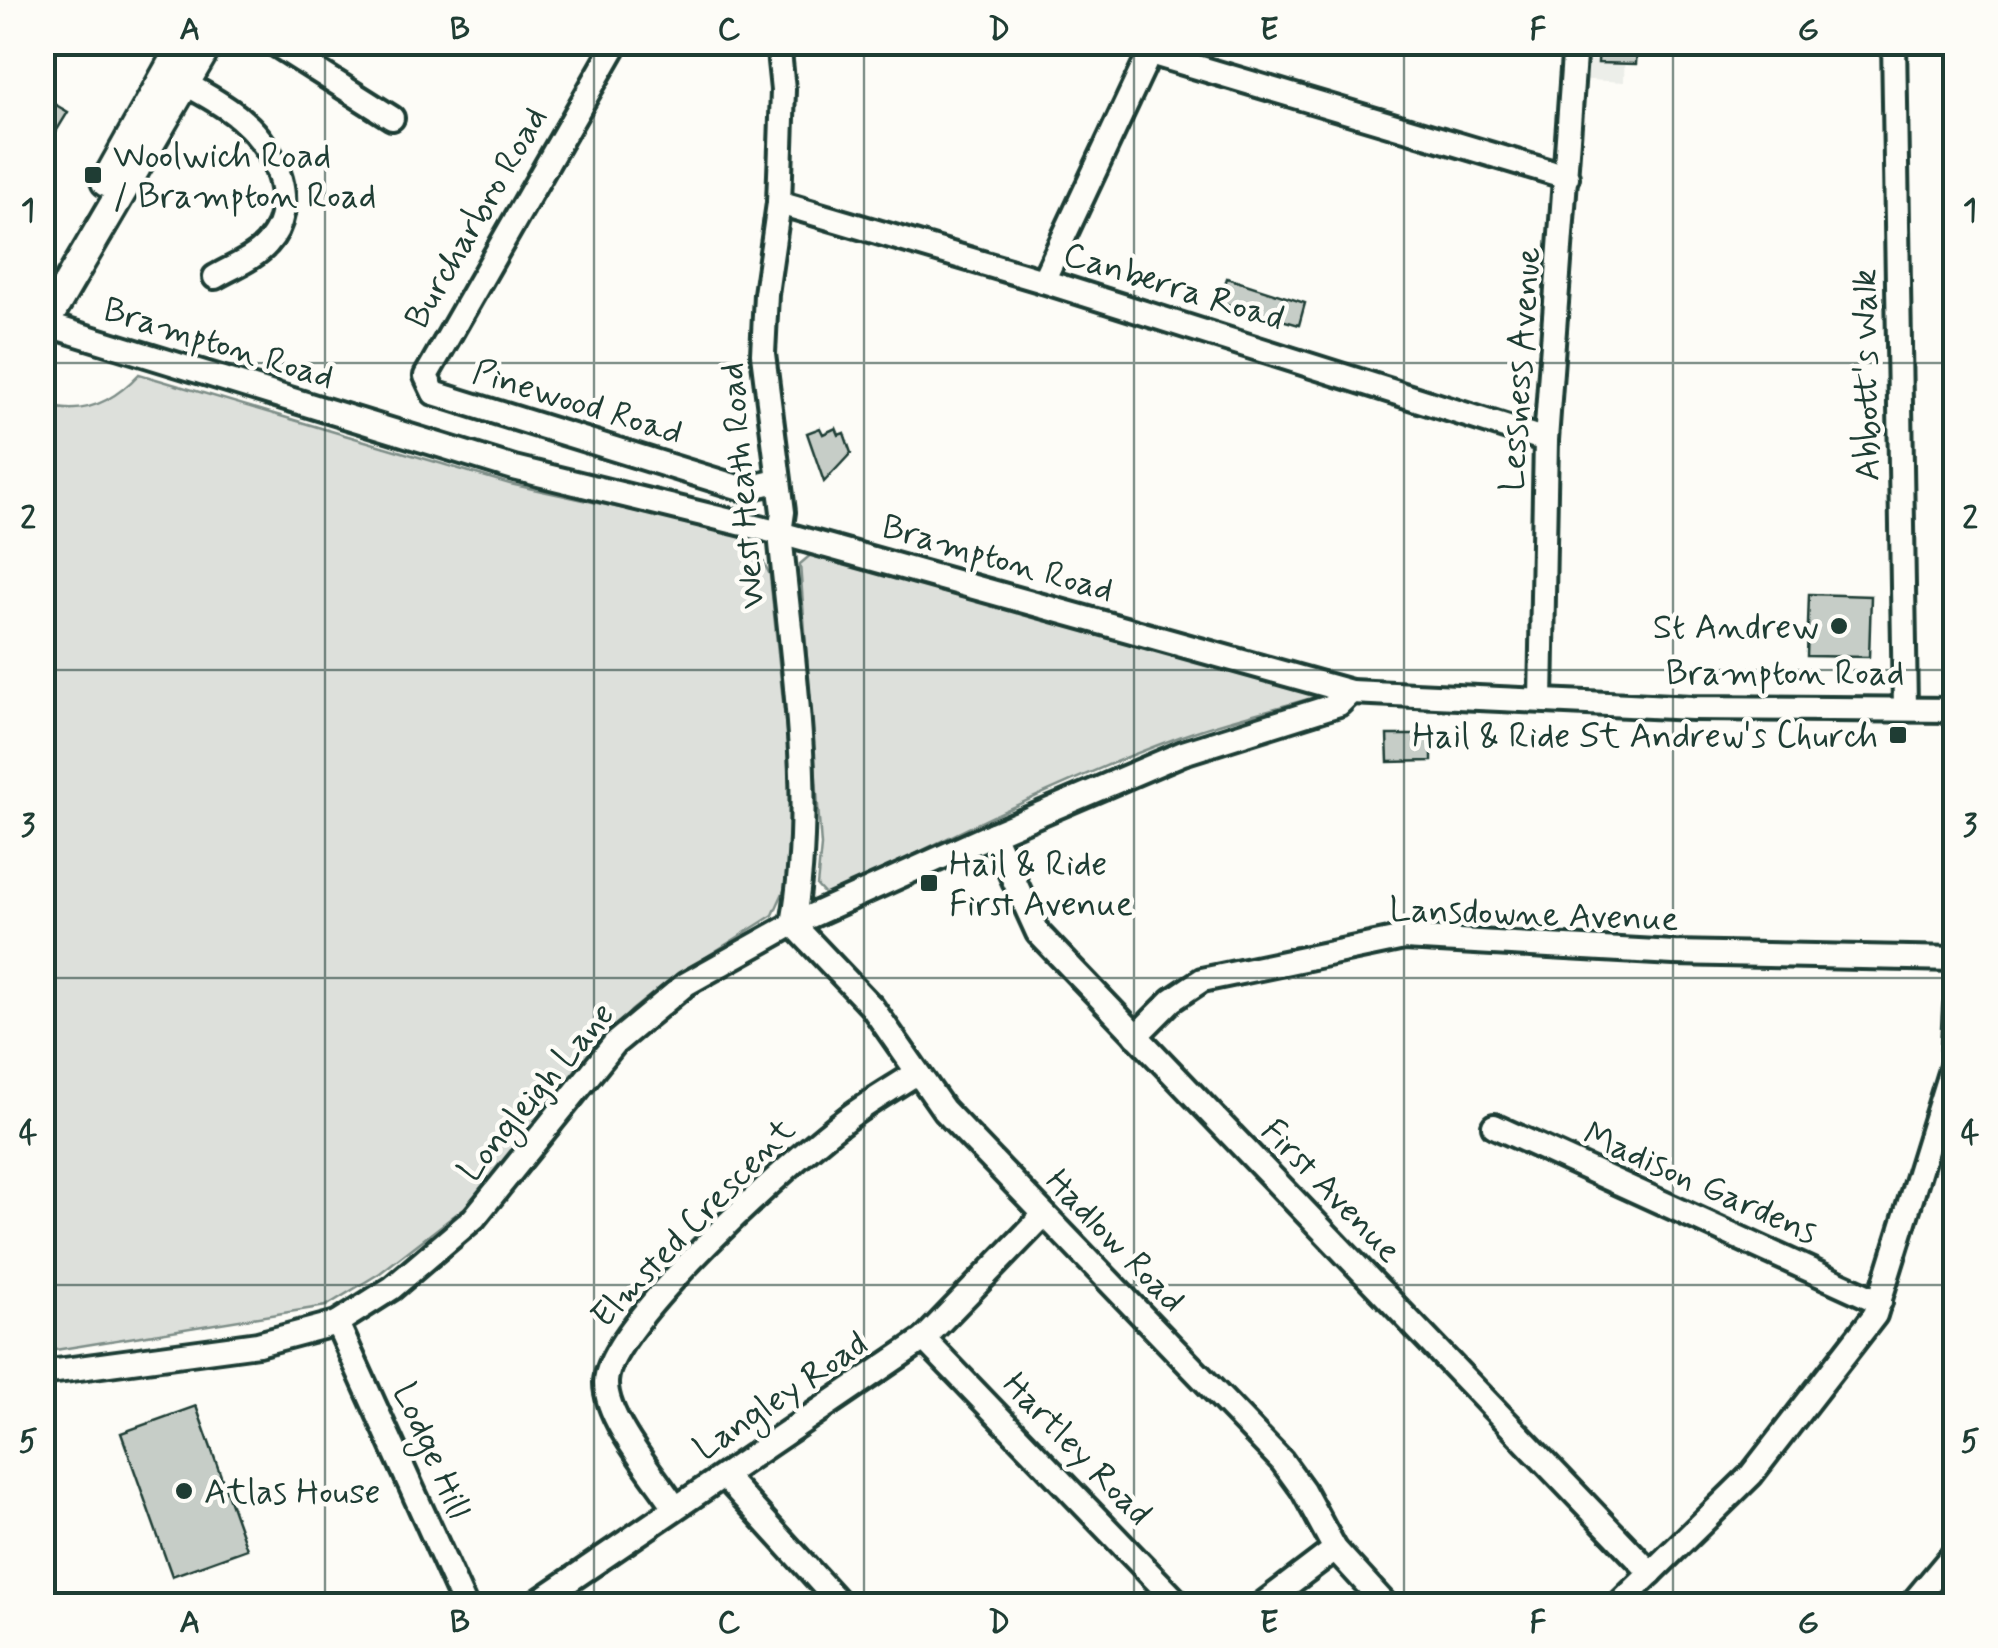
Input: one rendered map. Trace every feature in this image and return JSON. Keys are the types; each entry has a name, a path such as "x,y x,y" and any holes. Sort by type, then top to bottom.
{"main road":[{"path":"43,318 184,42"},
{"path":"43,318 209,42"}],"street":[{"path":"256,42 265,42"},
{"path":"272,42 392,118"},
{"name":"Burcharbro Road","path":"426,376 616,42"},
{"name":"West Heath Road","path":"778,42 783,90 778,203 763,354 783,512 780,533 802,772 802,870 793,924"},
{"name":"Lessness Avenue","path":"1542,700 1546,440 1575,42"},
{"name":"Abbott's Walk","path":"1894,42 1905,707"},
{"path":"1043,280 1153,48 1567,177"},
{"path":"185,83 254,130 281,181 284,200 276,232 256,254 214,276"},
{"name":"Canberra Road","path":"778,203 1043,280 1546,440"},
{"name":"Brampton Road","path":"43,318 514,468 780,533 1351,692 1801,711 1905,707 1956,710"},
{"name":"Pinewood Road","path":"426,376 434,394 726,483 744,488 777,482"},
{"name":"Longleigh Lane","path":"42,1373 258,1344 337,1323 392,1288 474,1218 594,1066 637,1020 702,974 793,924 992,834 1184,752 1339,704 1351,692"},
{"name":"First Avenue","path":"992,834 1038,933 1652,1573"},
{"name":"Hadlow Road","path":"793,924 872,1008 916,1074 1043,1216 1282,1462 1303,1490 1334,1548 1387,1606"},
{"name":"Lansdowne Avenue","path":"1136,1036 1172,1000 1202,980 1404,938 1674,953 1956,959"},
{"path":"1618,1606 1751,1475 1876,1315 1953,1063 1956,1006"},
{"name":"Elmsted Crescent","path":"675,1507 612,1411 606,1381 614,1352 635,1321 774,1179 846,1118 916,1074"},
{"name":"Madison Gardens","path":"1494,1126 1880,1302"},
{"name":"Langley Road","path":"532,1606 924,1339 1043,1216"},
{"name":"Lodge Hill","path":"337,1323 465,1606"},
{"name":"Hartley Road","path":"924,1339 1181,1606"},
{"path":"724,1476 738,1497 842,1606"},
{"path":"1260,1606 1334,1548"},
{"path":"1924,1600 1956,1551"}],"shaded area":[{"path":"1551,43 1625,43 1624,82 1573,79"},
{"path":"139,374 510,484 740,534 758,551 770,575 795,817 791,875 773,915 668,981 631,1011 468,1205 380,1273 326,1306 43,1352 43,404 70,409 96,405"},
{"path":"813,553 1322,695 1217,724 1137,753 1003,812 828,898 817,886 821,846 800,564"}],"building":[{"path":"1599,42 1631,42 1630,48 1637,49 1636,64 1598,63"},
{"path":"42,97 68,112 54,135 42,128"},
{"path":"1227,278 1305,303 1299,325 1219,302"},
{"path":"820,428 823,434 836,428 839,435 844,433 851,453 824,482 807,433"},
{"name":"St Andrew","path":"1809,594 1871,596 1869,657 1807,656"},
{"path":"1387,735 1432,735 1432,761 1388,762"},
{"name":"Atlas House","path":"196,1406 247,1549 172,1576 121,1433"}],"place":[{"name":"Woolwich Road / Brampton Road","path":"93,175"},
{"name":"St Andrew","path":"1839,626"},
{"name":"Hail & Ride St Andrew's Church","path":"1898,735"},
{"name":"Hail & Ride First Avenue","path":"929,883"},
{"name":"Atlas House","path":"184,1491"}]}
